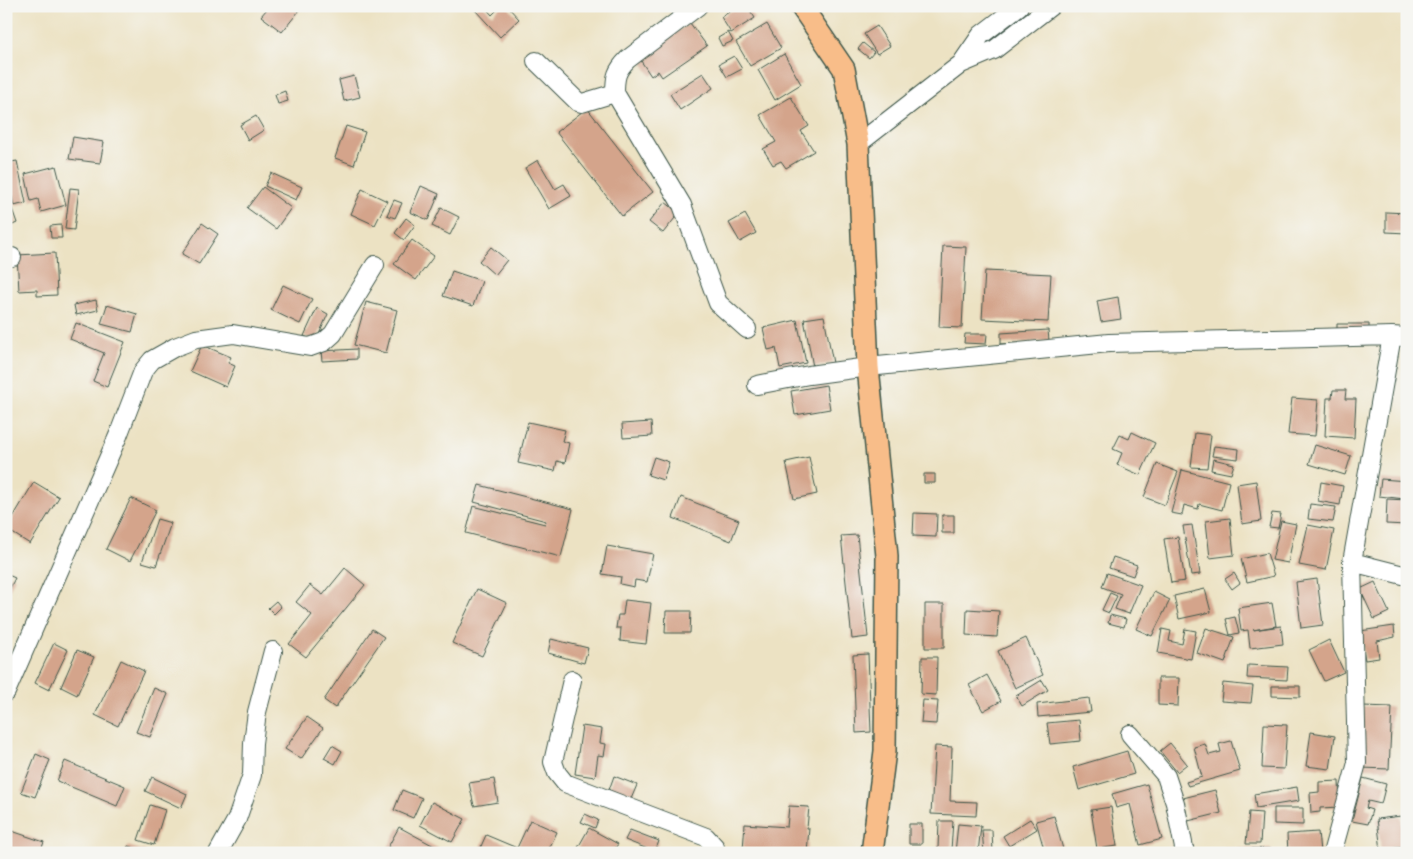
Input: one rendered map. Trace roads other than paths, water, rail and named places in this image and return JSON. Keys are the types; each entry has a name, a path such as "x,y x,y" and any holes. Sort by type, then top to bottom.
{"main road":[{"path":"801,6 844,69 858,144 868,367 887,556 885,751 872,853"}],"street":[{"path":"698,6 628,59 619,68 615,80 615,93 682,205 718,303 746,328"},
{"path":"960,64 981,35 1019,6"},
{"path":"858,144 960,64 994,50 1051,6"},
{"path":"536,60 578,102 615,93"},
{"path":"6,692 118,436 143,371 152,360 196,339 233,334 310,347 324,342 333,334 375,265"},
{"path":"757,385 809,375 868,367 1109,343 1399,336 1352,562 1357,763 1333,852"},
{"path":"1352,562 1407,576"},
{"path":"218,853 237,819 252,775 253,743 257,712 273,651"},
{"path":"572,680 553,762 557,774 565,783 706,837 715,847 715,853"},
{"path":"1130,734 1166,776 1175,803 1185,853"}]}
